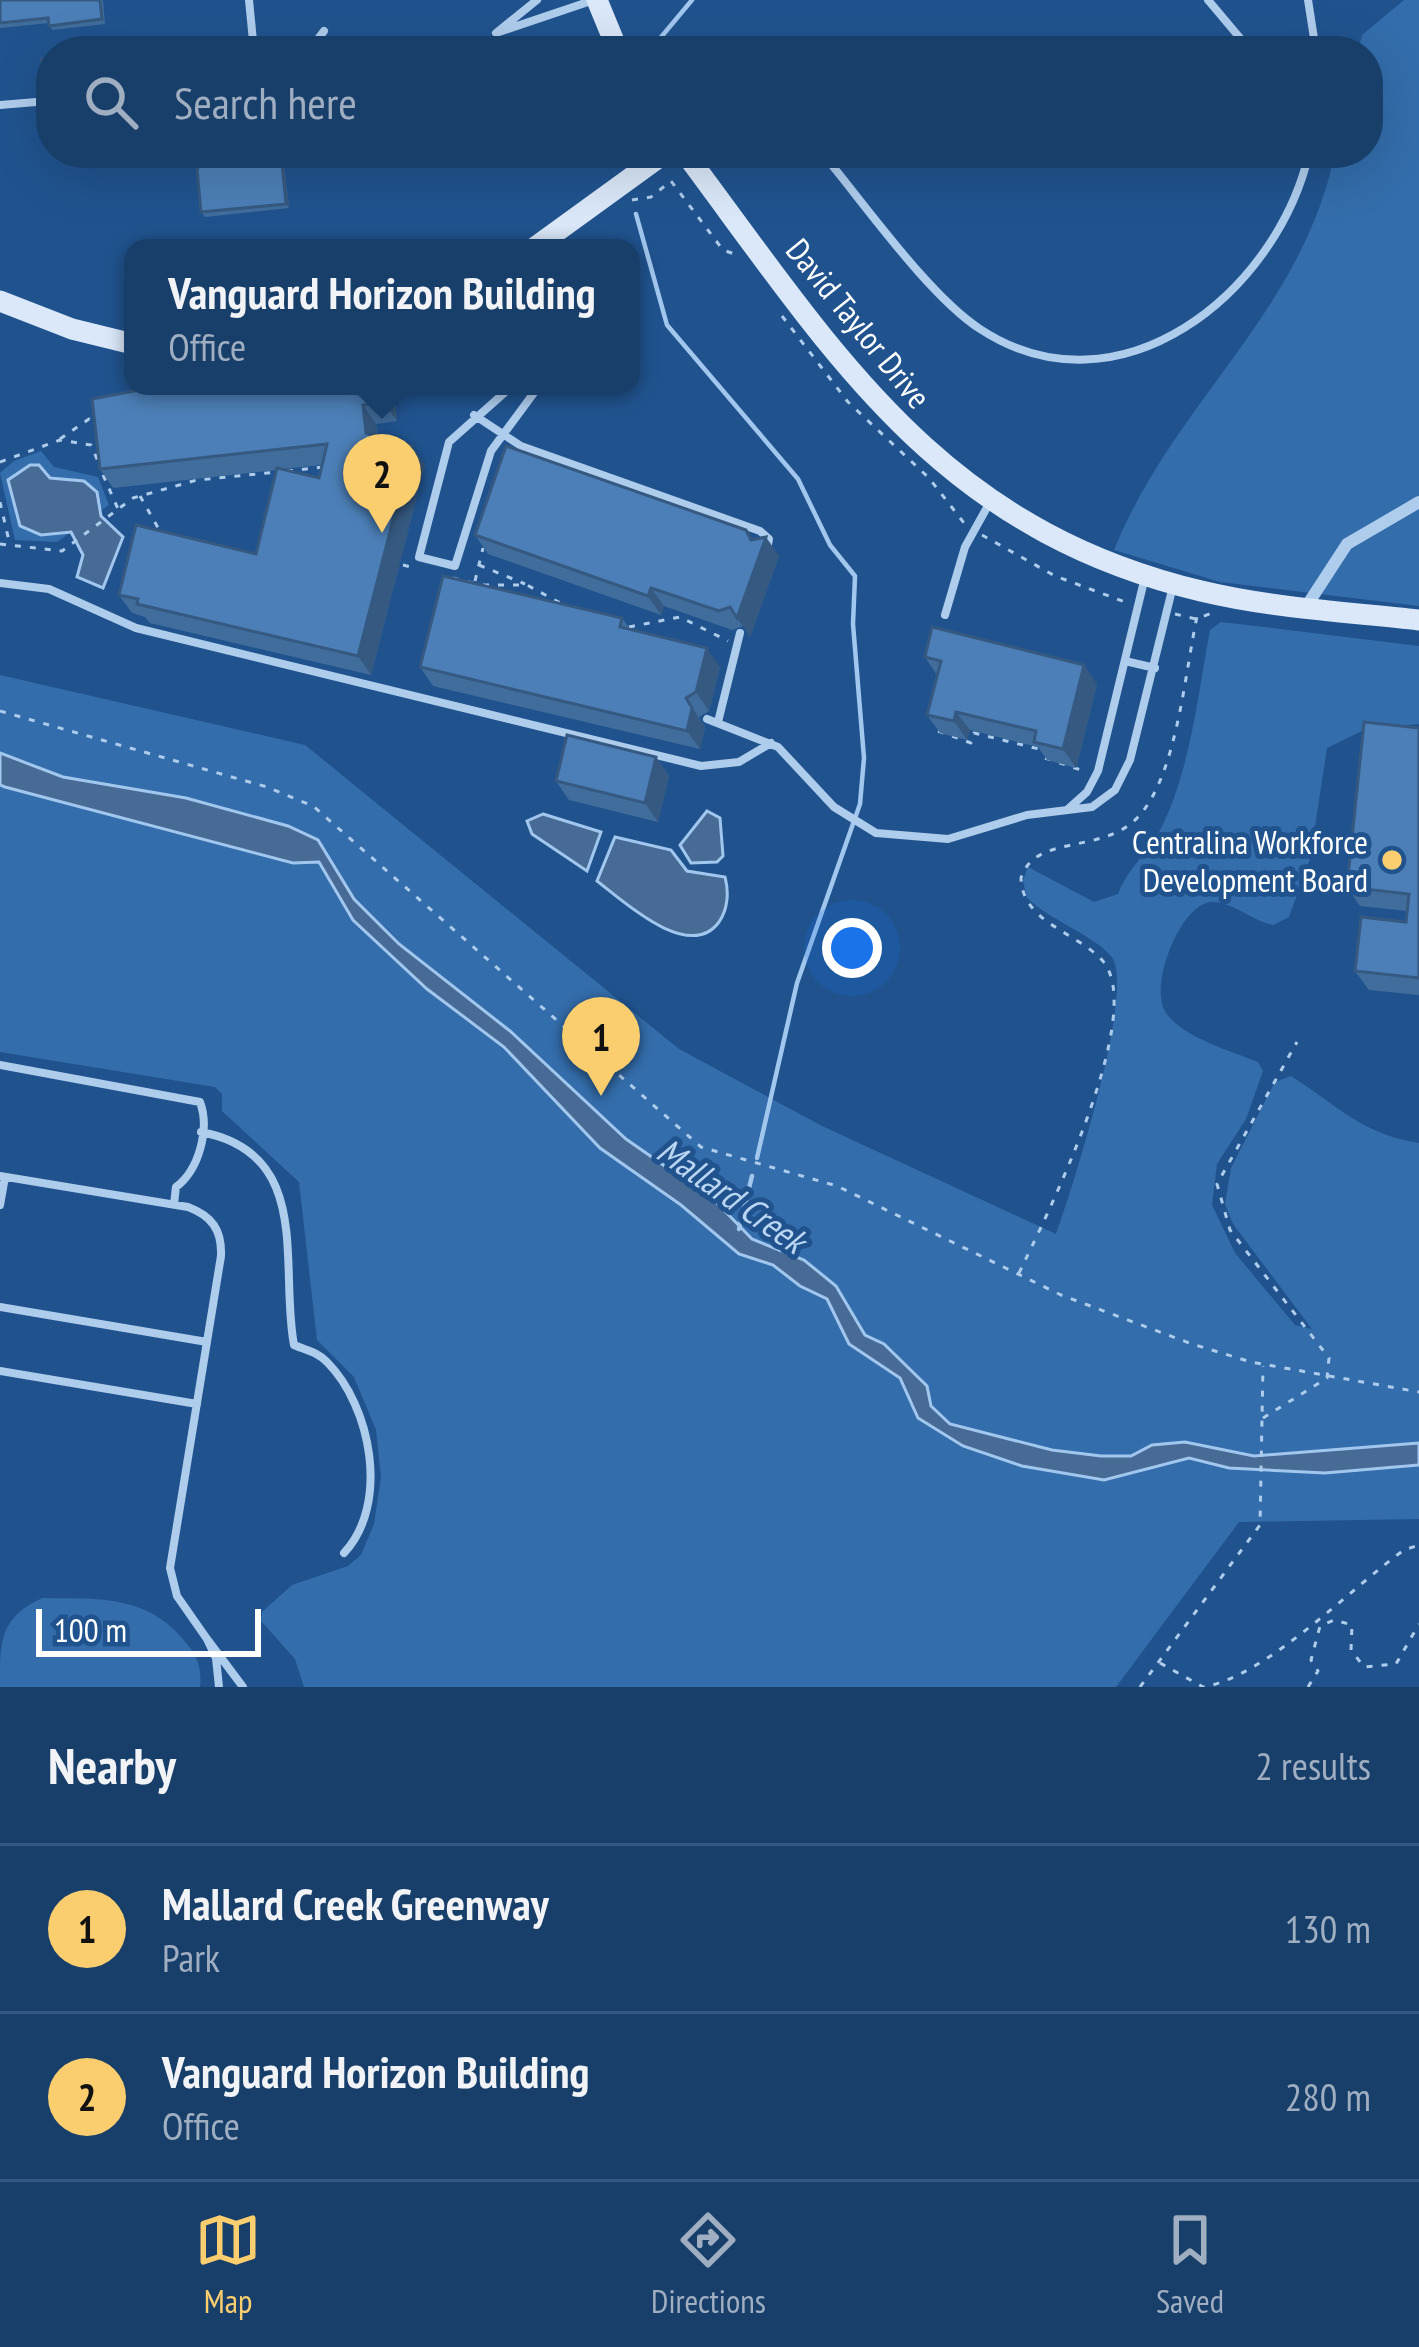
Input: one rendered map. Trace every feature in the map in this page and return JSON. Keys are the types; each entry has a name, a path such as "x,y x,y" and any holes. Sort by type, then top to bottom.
{"street":[{"path":"596,0 612,36"},
{"path":"546,239 644,168"},
{"name":"David Taylor Drive","path":"696,168 862,389 929,454 991,501 1078,549 1174,584 1306,608 1419,620"},
{"path":"0,301 72,329 124,342"},
{"path":"1306,608 1347,544 1419,502"}],"lane":[{"path":"249,0 253,36"},
{"path":"537,0 496,33 596,0"},
{"path":"1208,0 1239,36"},
{"path":"1308,0 1314,36"},
{"path":"321,36 324,32"},
{"path":"0,105 36,101"},
{"path":"835,168 965,318 1020,350 1090,360 1160,342 1236,290 1282,226 1304,168"},
{"path":"502,395 448,442 419,557 455,566 480,476 531,395"},
{"path":"474,415 501,437 760,531 769,539 767,551"},
{"path":"944,615 953,578 991,501"},
{"path":"1067,810 1087,792 1098,771 1146,575"},
{"path":"0,583 49,589 136,628 701,766 739,762 771,743"},
{"path":"740,633 713,721 771,743 834,807 876,833 948,839 1027,815 1103,801 1123,780 1174,584"},
{"path":"1125,661 1155,668"},
{"path":"0,1065 195,1099 203,1108 195,1169 176,1187 174,1204"},
{"path":"201,1132 242,1149 274,1182 286,1211 294,1345 330,1364 364,1430 366,1500 356,1538 344,1552"},
{"path":"0,1205 2,1177 174,1204 205,1215 220,1234 170,1568 177,1596 243,1687"},
{"path":"0,1307 207,1342"},
{"path":"0,1371 196,1404"},
{"path":"207,1639 216,1658 219,1687"}],"path":[{"path":"616,211 671,181 723,250 735,253 748,270"},
{"path":"772,303 848,401 956,507 961,521 1055,576 1138,606"},
{"path":"0,462 59,440 89,419 100,427"},
{"path":"59,440 101,442"},
{"path":"91,445 118,509"},
{"path":"0,544 62,551 140,496 197,480 327,466"},
{"path":"140,496 166,543 151,541"},
{"path":"0,502 10,545"},
{"path":"475,583 483,548"},
{"path":"403,565 418,569"},
{"path":"479,565 498,568 568,607"},
{"path":"434,573 475,583 527,585"},
{"path":"1018,1274 1062,1184 1091,1108 1113,1016 1114,983 1093,951 1032,909 1021,878 1028,860 1040,851 1089,844 1130,826 1160,781 1198,610"},
{"path":"1168,612 1196,619 1213,612"},
{"path":"622,628 680,617 730,641"},
{"path":"0,711 302,800 383,863 693,1143 741,1163 837,1186 1114,1316 1264,1364 1419,1392"},
{"path":"941,717 937,735 971,743 974,734 992,738 1047,752 1045,761 1081,770"},
{"path":"1297,1042 1222,1169 1217,1199 1240,1245 1328,1354 1328,1375"},
{"path":"1140,1687 1256,1532 1263,1477 1264,1364"},
{"path":"1263,1418 1328,1375"},
{"path":"1158,1662 1204,1687 1228,1679 1289,1640 1404,1550 1419,1545"},
{"path":"1308,1687 1318,1671 1311,1660 1315,1634 1330,1621 1354,1628 1351,1650 1364,1667 1396,1664 1419,1624"},
{"path":"1411,1638 1419,1640"}],"shaded area":[{"path":"1404,0 1419,0 1419,606 1220,582 1114,550 1169,447 1295,262 1331,168 1383,168 1383,36 1362,35"},
{"path":"41,451 54,467 98,477 109,505 57,542 15,540 0,473 14,461"},
{"path":"30,465 39,465 50,478 84,481 97,492 101,516 123,537 103,588 77,577 83,555 71,532 41,535 20,526 8,480"},
{"path":"1221,622 1419,646 1419,724 1366,729 1327,748 1310,859 1289,917 1273,925 1219,903 1199,906 1170,949 1161,1001 1184,1030 1258,1062 1263,1071 1246,1119 1217,1164 1212,1205 1235,1253 1295,1325 1312,1329 1233,1224 1225,1204 1231,1168 1275,1082 1291,1076 1365,1125 1419,1143 1419,1519 1239,1522 1116,1687 304,1687 295,1659 261,1621 262,1612 292,1585 348,1566 361,1555 374,1524 381,1477 376,1430 354,1377 317,1340 299,1182 222,1111 222,1094 215,1087 0,1052 0,675 305,745 679,1049 822,1126 1056,1234 1099,1090 1116,1006 1117,975 1111,956 1094,941 1027,898 1023,881 1028,867 1094,902 1118,894 1170,809 1192,733 1210,630"},
{"path":"0,753 63,777 186,798 288,826 318,840 354,899 399,944 510,1031 626,1139 715,1201 752,1239 804,1260 836,1286 865,1335 884,1344 927,1386 931,1406 950,1424 1052,1450 1101,1456 1131,1456 1152,1445 1185,1442 1254,1456 1419,1443 1419,1465 1325,1473 1229,1468 1189,1458 1104,1480 1022,1466 963,1446 918,1418 900,1378 849,1344 827,1299 773,1265 739,1254 681,1205 600,1148 504,1047 427,989 353,920 319,862 293,863 5,787 0,785"},
{"path":"707,811 720,818 723,856 717,862 691,863 680,845"},
{"path":"543,814 601,832 587,871 532,834 527,821"},
{"path":"615,837 671,850 687,871 725,877 727,900 719,922 706,933 674,932 597,881"},
{"path":"42,1598 122,1603 156,1616 194,1654 200,1687 0,1687 5,1632 18,1614"}],"building":[{"path":"0,0 100,0 102,19 49,26 48,18 0,23"},
{"path":"282,168 286,204 201,212 197,169"},
{"path":"124,393 383,395 384,403 363,405 366,433 412,446 358,656 137,604 138,599 119,595 136,525 256,554 277,468 319,478 327,444 100,469 92,399"},
{"path":"506,446 746,530 751,540 766,537 737,618 730,607 719,611 651,588 648,596 475,535"},
{"path":"443,576 622,618 620,627 707,648 696,692 686,698 692,708 687,731 420,667"},
{"path":"932,627 1084,665 1063,749 1034,742 1036,731 956,712 954,721 927,715 941,661 925,657"},
{"path":"1364,722 1419,728 1419,978 1355,971 1361,917 1406,922 1409,894 1347,887"},
{"path":"567,735 656,757 645,803 556,781"}],"waterway":[{"path":"662,36 692,0"},
{"path":"636,214 667,325 798,479 830,545 855,576 853,624 864,758 860,804 797,983 757,1158"},
{"name":"Mallard Creek","path":"739,1229 752,1176"}],"place":[{"name":"Vanguard Horizon Building","path":"382,533"},
{"name":"Centralina Workforce Development Board","path":"1392,860"},
{"name":"Mallard Creek Greenway","path":"601,1096"}]}
